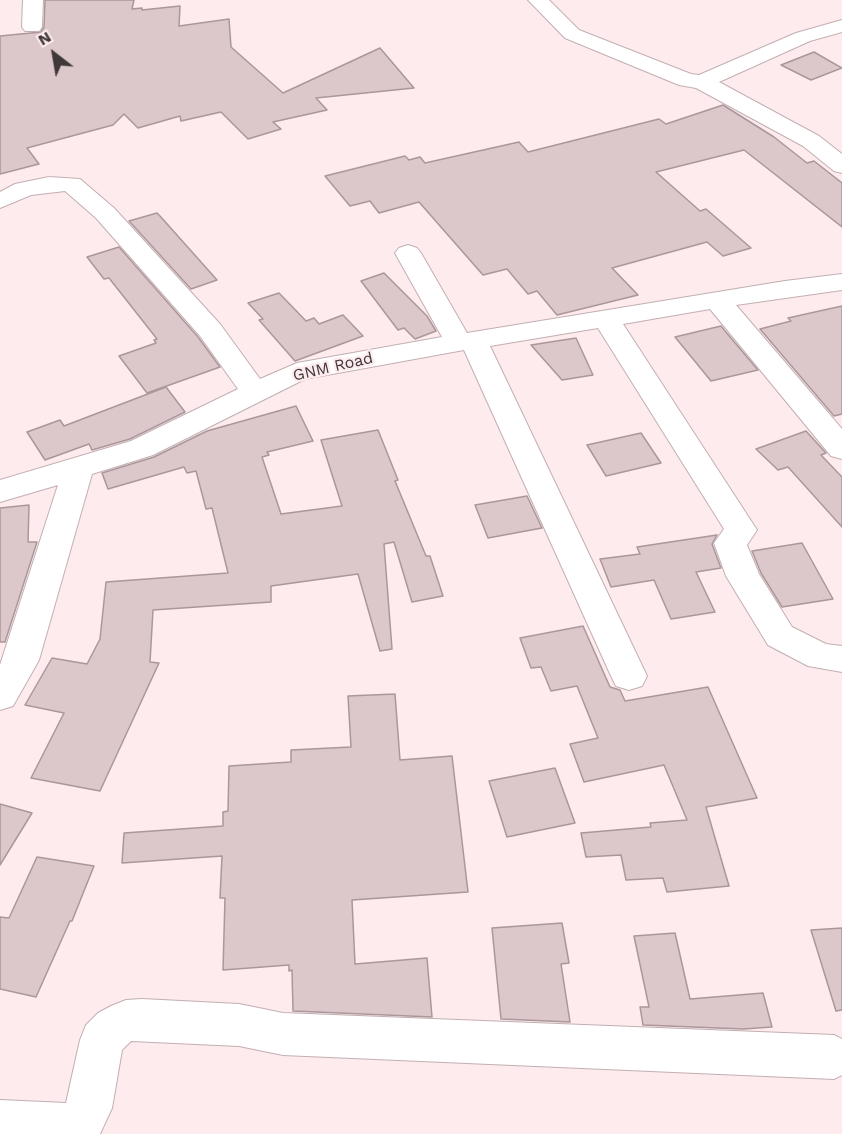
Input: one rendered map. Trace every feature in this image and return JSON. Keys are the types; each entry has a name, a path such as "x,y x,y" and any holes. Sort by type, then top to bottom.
{"street":[{"path":"32,27 33,0"},
{"path":"538,0 572,34 694,81 811,141 842,166"},
{"path":"694,81 803,37 842,26"},
{"path":"0,201 24,189 49,184 71,184 105,213 210,330 256,393"},
{"path":"408,253 466,341 629,676"},
{"name":"GNM Road","path":"0,492 142,448 297,372 466,341 842,282"},
{"path":"717,300 842,449"},
{"path":"606,318 741,530 730,543 743,576 780,636 820,657 842,659"},
{"path":"0,696 21,660 78,468"},
{"path":"0,1123 62,1127 77,1123 85,1117 89,1108 102,1040 113,1028 126,1021 239,1025 283,1034 834,1057"}],"building":[{"path":"45,0 134,0 132,9 142,8 142,10 180,6 179,26 229,19 231,47 283,93 380,48 414,88 316,98 327,110 273,122 281,129 248,139 221,112 181,121 180,116 138,128 124,114 113,125 27,148 39,164 0,174 0,36 41,32 44,27"},
{"path":"814,52 842,68 811,80 781,65"},
{"path":"723,105 774,137 807,163 814,161 842,183 842,227 744,150 656,172 700,211 706,209 751,248 723,256 707,242 612,268 638,295 557,315 537,291 528,294 507,269 483,275 419,202 379,213 370,201 350,206 325,176 405,156 409,160 420,157 425,163 519,142 528,152 659,119 666,124"},
{"path":"157,213 217,280 191,289 129,221"},
{"path":"119,247 198,337 220,367 147,393 119,356 156,343 154,340 157,339 109,278 104,279 87,257"},
{"path":"384,273 427,316 436,331 415,339 404,328 398,330 361,281"},
{"path":"279,293 306,321 314,318 319,324 343,315 363,336 295,361 259,320 263,319 248,303"},
{"path":"842,306 842,414 834,416 760,329 791,321 788,318"},
{"path":"721,326 758,370 711,381 675,337"},
{"path":"576,338 593,375 562,380 531,345"},
{"path":"166,387 185,412 130,439 92,450 89,444 45,460 27,432 60,420 64,426"},
{"path":"296,406 313,441 267,452 269,455 262,457 281,514 342,506 321,440 378,430 398,480 395,481 426,556 430,556 443,596 412,602 394,542 384,544 392,649 380,651 358,574 271,586 271,602 153,610 150,662 159,663 100,791 31,778 64,713 25,705 52,658 87,664 100,639 106,582 228,573 212,508 206,509 196,471 187,473 184,467 108,489 102,473 154,457 207,431"},
{"path":"806,431 826,453 821,455 842,477 842,527 788,467 778,470 756,449"},
{"path":"641,433 661,463 606,476 587,445"},
{"path":"527,496 542,528 488,538 475,505"},
{"path":"29,505 28,542 37,542 5,642 0,642 0,508"},
{"path":"717,535 712,544 721,568 696,572 715,612 671,619 654,580 611,587 600,559 640,554 637,547"},
{"path":"802,543 833,599 782,607 761,573 752,551"},
{"path":"583,626 610,687 620,690 625,701 708,687 757,798 706,807 729,886 667,892 663,878 626,880 621,855 586,857 581,833 651,827 650,823 687,820 664,765 584,782 570,744 598,738 577,686 551,691 541,667 531,668 520,638"},
{"path":"395,694 400,760 452,756 468,892 352,900 355,964 427,958 432,1017 293,1011 292,970 289,971 289,965 223,970 225,898 220,898 222,856 122,863 124,833 223,826 223,812 228,811 229,766 291,762 291,750 351,747 348,696"},
{"path":"555,768 575,823 507,837 489,781"},
{"path":"0,804 32,813 0,865"},
{"path":"37,857 94,866 72,921 70,921 36,997 0,989 0,917 9,918"},
{"path":"562,923 569,963 561,964 570,1022 501,1019 492,928"},
{"path":"842,928 842,1010 836,1011 811,930"},
{"path":"675,933 690,999 763,993 772,1027 743,1029 643,1025 640,1007 649,1007 634,936"}]}
